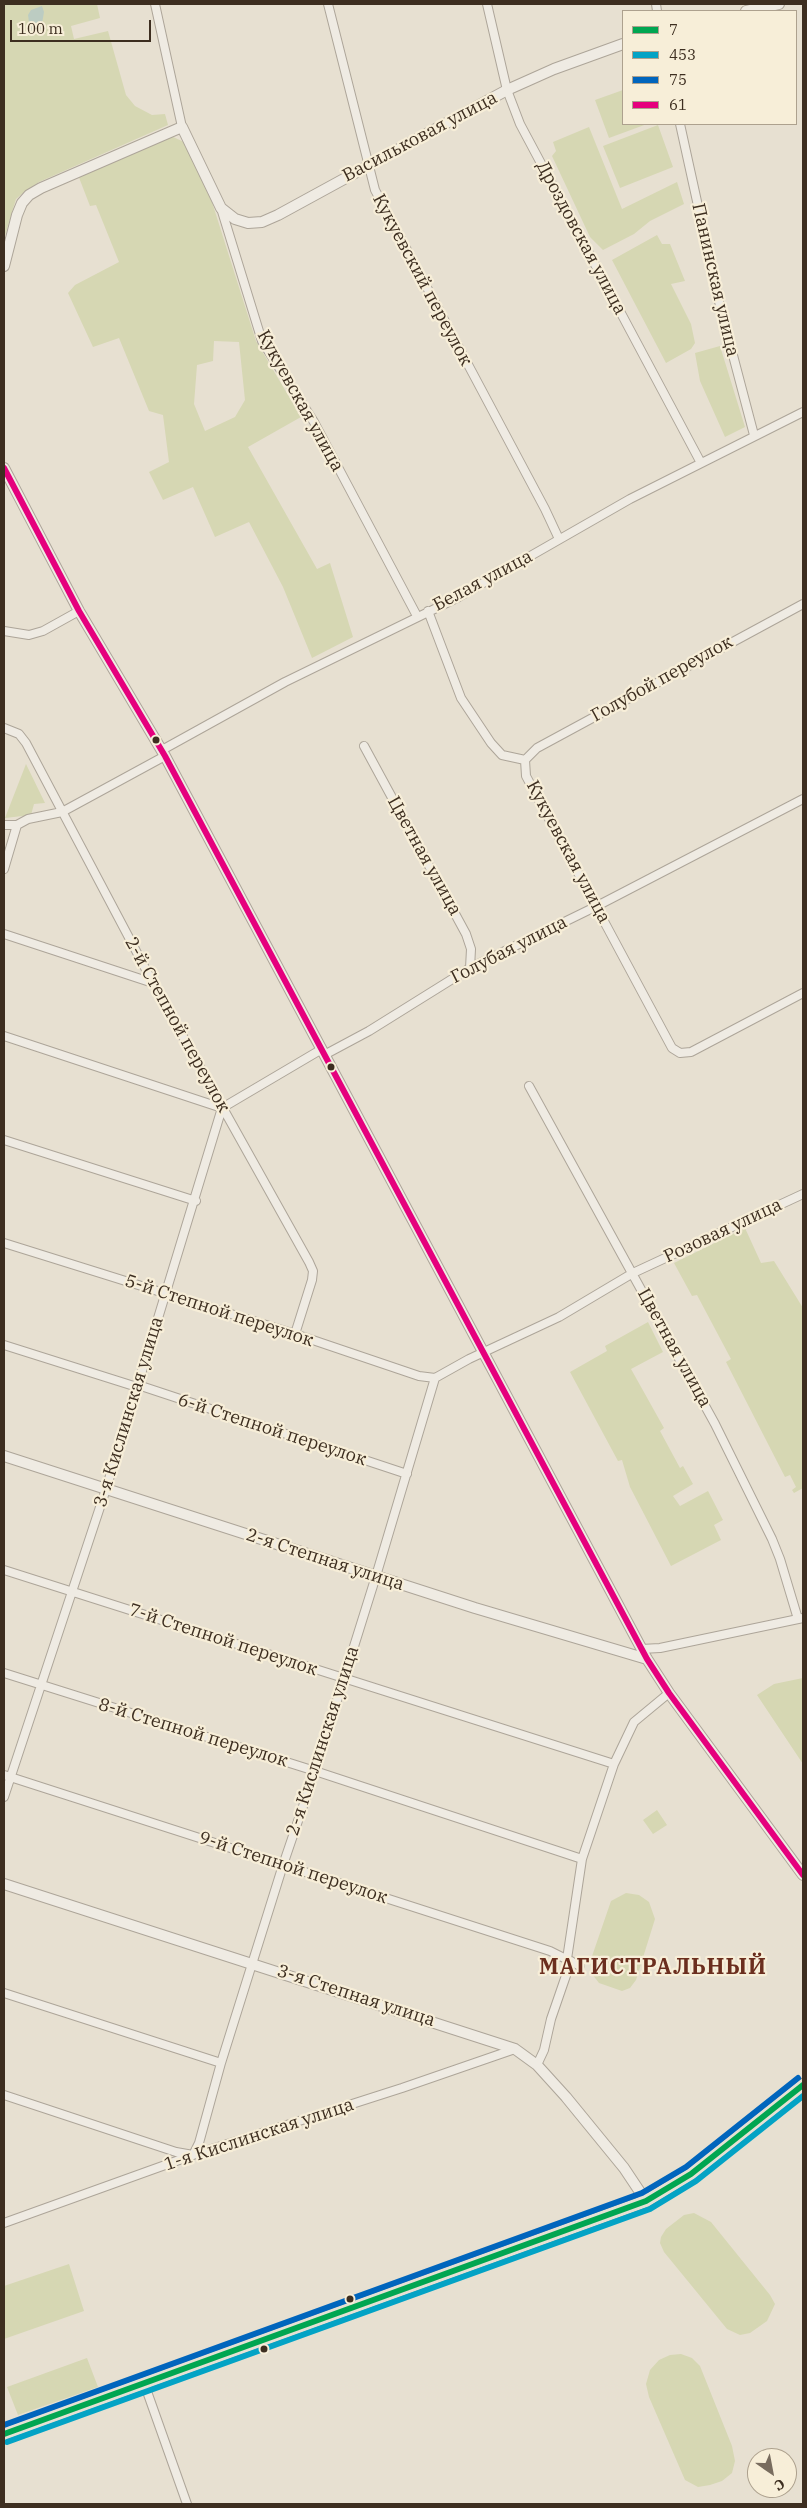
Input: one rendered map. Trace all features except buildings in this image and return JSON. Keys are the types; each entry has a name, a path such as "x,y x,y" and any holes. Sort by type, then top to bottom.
{"main road":[{"path":"4,2434 646,2201 691,2174 803,2086"}],"street":[{"name":"Кукуевская улица","path":"155,4 182,127 221,208 262,341 314,422 417,616"},
{"name":"Кукуевский переулок","path":"328,4 367,165 375,190 545,509 559,539"},
{"name":"Дроздовская улица","path":"487,4 507,90 520,124 701,463"},
{"path":"751,10 779,4"},
{"name":"Васильковая улица","path":"221,208 235,219 248,223 262,222 507,90 554,69 622,44"},
{"name":"Панинская улица","path":"680,125 720,306 754,435"},
{"path":"4,266 17,215 22,203 29,195 41,188 182,127"},
{"name":"Белая улица","path":"17,825 28,819 62,812 285,682 480,585 559,539 754,435 803,412"},
{"path":"4,468 79,611 164,753 641,1649 669,1693 803,1875"},
{"name":"Голубой переулок","path":"525,760 537,748 803,604"},
{"path":"4,631 30,635 43,631 79,611"},
{"name":"Кукуевская улица","path":"428,611 461,698 491,743 502,755 525,760 526,776 598,906 672,1048 680,1053 692,1052 803,994"},
{"name":"2-й Степной переулок","path":"4,728 19,734 26,743 153,983 313,1271 295,1334"},
{"name":"Цветная улица","path":"364,746 466,934 472,949 470,968"},
{"name":"Голубая улица","path":"324,1051 369,1031 470,968 598,906 803,799"},
{"path":"4,825 17,825 4,869"},
{"path":"4,934 153,983"},
{"path":"4,1036 222,1108 324,1051"},
{"name":"Цветная улица","path":"529,1086 715,1424 772,1539 800,1618"},
{"name":"3-я Кислинская улица","path":"4,1797 7,1776 40,1685 106,1489 196,1201 222,1108"},
{"path":"4,1140 196,1201"},
{"name":"Розовая улица","path":"484,1353 552,1321 633,1273 803,1194"},
{"name":"5-й Степной переулок","path":"4,1243 295,1334 419,1376 435,1378"},
{"name":"6-й Степной переулок","path":"4,1345 407,1474"},
{"path":"435,1378 484,1353"},
{"name":"2-я Кислинская улица","path":"193,2155 199,2143 221,2063 376,1576 435,1378"},
{"name":"2-я Степная улица","path":"4,1456 577,1640 647,1659"},
{"name":"7-й Степной переулок","path":"4,1570 614,1764"},
{"path":"641,1649 660,1648 800,1618"},
{"name":"8-й Степной переулок","path":"4,1673 315,1771 582,1859"},
{"path":"537,2064 544,2050 551,2019 569,1960 582,1859 614,1764 634,1722 669,1693"},
{"name":"9-й Степной переулок","path":"7,1776 550,1951 580,1966"},
{"name":"3-я Степная улица","path":"4,1884 515,2048 537,2064 624,2168 646,2201"},
{"path":"4,1992 221,2063"},
{"name":"1-я Кислинская улица","path":"4,2223 193,2155 402,2088 515,2048"},
{"path":"4,2096 176,2152 193,2155"},
{"path":"144,2382 187,2504"}],"green space":[{"path":"4,4 97,4 100,18 71,26 74,39 108,31 126,95 135,106 152,115 165,114 168,125 39,182 24,192 16,199 4,239"},
{"path":"622,90 622,125 644,125 609,138 595,100"},
{"path":"658,125 673,167 620,188 603,146"},
{"path":"589,127 622,209 677,182 684,204 650,221 634,234 603,250 590,237 552,156 556,151 553,142"},
{"path":"171,136 184,142 212,202 256,341 301,417 248,447 317,569 330,563 353,637 312,658 283,587 249,522 215,537 193,487 163,500 149,472 169,462 163,415 149,411 119,338 93,347 68,293 75,285 119,262 96,205 90,206 78,175","holes":["214,341 239,342 245,400 235,417 205,431 194,404 197,365 213,361"]},
{"path":"657,235 662,244 670,244 685,281 671,284 691,324 695,343 691,349 666,363 612,260"},
{"path":"720,346 745,427 725,437 700,381 695,353"},
{"path":"26,764 45,803 34,804 31,815 5,818"},
{"path":"745,1228 761,1263 774,1261 803,1308 803,1488 794,1493 792,1490 796,1487 790,1475 785,1477 726,1362 731,1359 697,1295 692,1296 674,1263"},
{"path":"648,1322 663,1352 631,1369 664,1428 660,1431 680,1468 683,1466 693,1484 673,1496 680,1506 708,1491 723,1520 714,1525 721,1540 671,1566 630,1487 622,1460 618,1461 570,1372 607,1351 605,1346"},
{"path":"803,1678 803,1764 757,1695 774,1684"},
{"path":"657,1810 667,1825 653,1834 643,1820"},
{"path":"626,1893 639,1895 649,1902 655,1919 636,1980 630,1988 622,1991 599,1983 592,1974 590,1962 611,1901"},
{"path":"694,2213 711,2222 770,2295 775,2304 767,2321 750,2333 740,2335 727,2329 664,2252 660,2243 666,2229 684,2215"},
{"path":"69,2264 84,2311 4,2339 4,2286"},
{"path":"681,2354 692,2358 700,2366 732,2446 735,2461 732,2473 722,2481 710,2485 698,2487 685,2480 649,2397 646,2384 650,2370 659,2360 670,2355"},
{"path":"87,2358 98,2387 18,2415 7,2387"}],"shaded area":[{"path":"42,6 44,12 41,29 33,32 30,29 28,15 31,10"}],"transit line":[{"name":"61","path":"4,468 79,611 165,756 647,1659 669,1693 803,1875"},
{"name":"75","path":"4,2425 642,2193 686,2167 798,2078"},
{"name":"7","path":"4,2434 646,2201 691,2174 803,2085"},
{"name":"453","path":"7,2442 650,2209 696,2181 803,2096"}],"district":[{"name":"МАГИСТРАЛЬНЫЙ","path":"653,1968"}]}
